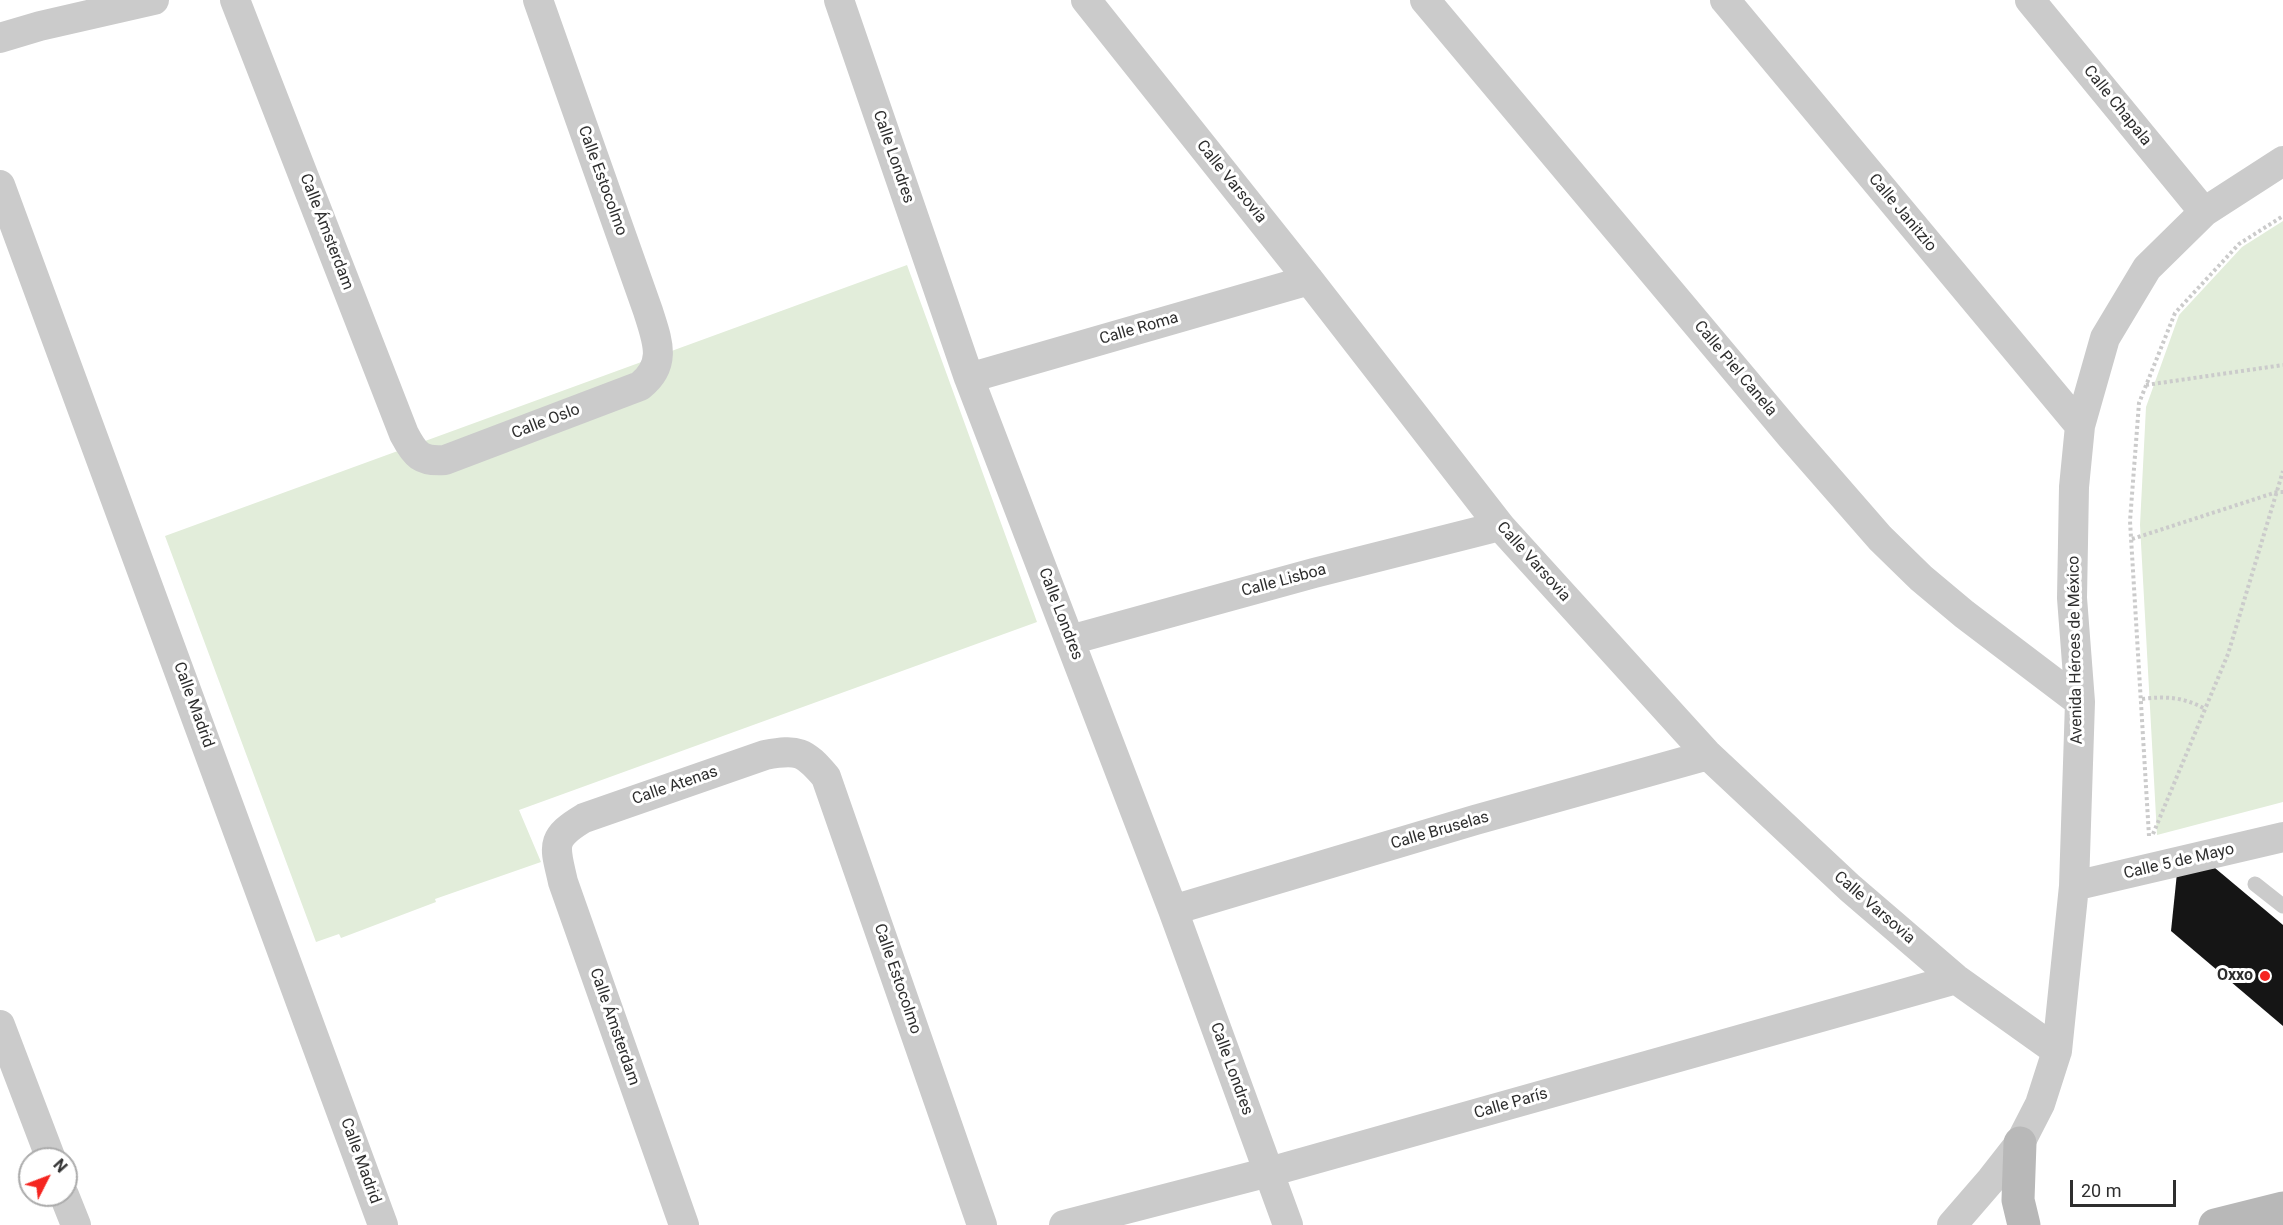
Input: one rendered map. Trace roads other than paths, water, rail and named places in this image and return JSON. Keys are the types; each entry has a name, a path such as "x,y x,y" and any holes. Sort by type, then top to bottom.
{"street":[{"path":"0,38 40,26 154,0"},
{"name":"Calle Ámsterdam","path":"236,0 404,434 412,450 424,459"},
{"name":"Calle Estocolmo","path":"538,0 648,311 656,338 658,363"},
{"name":"Calle Londres","path":"839,0 969,378 1173,910 1288,1225"},
{"name":"Calle Varsovia","path":"1086,0 1309,280 1500,526 1708,755 1850,888 1956,979 2057,1051"},
{"name":"Calle Piel Canela","path":"1425,0 1791,436 1880,538 1921,578 1964,614 2080,702"},
{"name":"Calle Janitzio","path":"1725,0 2080,426"},
{"name":"Calle Chapala","path":"2030,0 2204,212"},
{"name":"Avenida Héroes de México","path":"1952,1225 2020,1143 2040,1104 2057,1051 2074,886 2080,702 2072,598 2074,487 2080,426 2105,338 2147,268 2204,212 2283,161"},
{"name":"Calle Madrid","path":"0,185 383,1225"},
{"name":"Calle Roma","path":"969,378 1309,280"},
{"name":"Calle Oslo","path":"424,459 445,460 640,386 647,380 658,363"},
{"name":"Calle Lisboa","path":"1070,640 1314,573 1500,526"},
{"name":"Calle Estocolmo","path":"790,751 805,756 826,777 982,1225"},
{"name":"Calle Atenas","path":"564,829 602,811 765,755 790,751"},
{"name":"Calle Bruselas","path":"1173,910 1475,820 1708,755"},
{"name":"Calle Ámsterdam","path":"564,829 556,849 563,882 684,1225"},
{"name":"Calle 5 de Mayo","path":"2074,886 2283,837"},
{"name":"Calle París","path":"1064,1225 1269,1172 1956,979"},
{"path":"0,1025 46,1147"},
{"path":"2020,1143 2018,1200 2024,1225"},
{"path":"69,1207 76,1225"},
{"path":"2215,1225 2283,1208"}],"lane":[{"path":"2256,884 2283,906"}],"place":[{"name":"Oxxo","path":"2265,976"}]}
